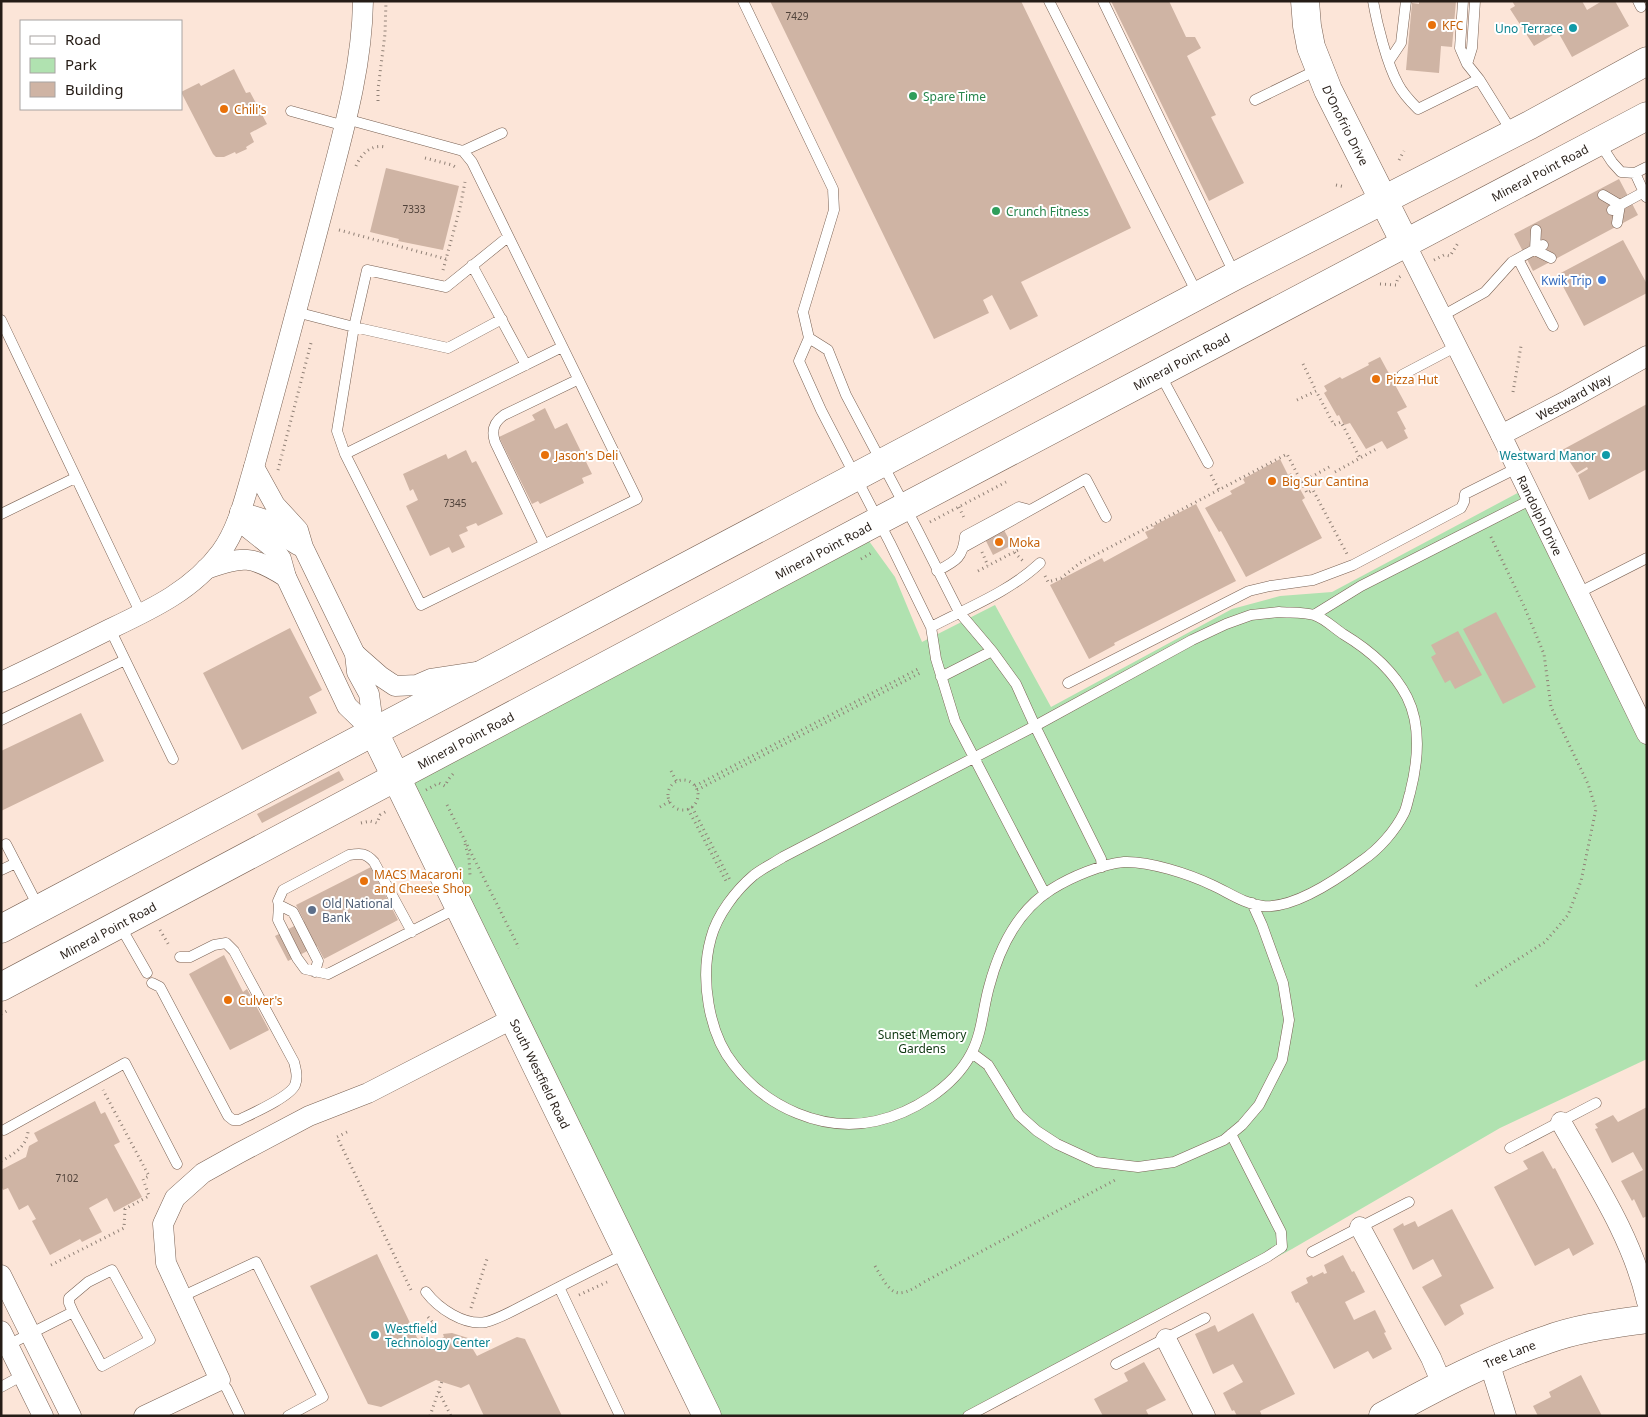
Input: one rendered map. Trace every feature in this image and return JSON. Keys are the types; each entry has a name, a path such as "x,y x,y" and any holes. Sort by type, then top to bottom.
{"main road":[{"name":"D'Onofrio Drive","path":"1305,1 1311,47 1328,90 1405,243"},
{"path":"1,929 1235,276 1647,61"},
{"name":"Mineral Point Road","path":"1,987 905,506 1647,116"},
{"name":"South Westfield Road","path":"374,732 707,1416"},
{"name":"Tree Lane","path":"1383,1416 1442,1384 1489,1362 1546,1339 1593,1327 1647,1319"}],"street":[{"path":"1,682 110,630 175,596 193,582 221,551 239,516 254,468 296,312 357,73 361,46 363,1"},
{"name":"Randolph Drive","path":"1405,243 1647,734"},
{"name":"Westward Way","path":"1501,435 1647,356"},
{"path":"254,468 274,505 298,530 303,547 355,654 357,672 369,694 374,732"},
{"path":"239,516 266,520 290,540 303,547"},
{"path":"239,516 282,559 286,577 348,706 374,732"},
{"path":"206,569 233,560 246,559 257,561 286,577"},
{"path":"355,654 380,676 395,686 416,685 431,679 493,670"},
{"path":"144,1416 173,1410 220,1380 166,1263 163,1224 175,1198 204,1173 309,1116 368,1093 514,1018"},
{"path":"1561,1122 1625,1237 1636,1262 1647,1302"},
{"path":"1360,1227 1431,1358 1442,1384"},
{"path":"1,1275 71,1416"},
{"path":"5,1338 43,1416"},
{"path":"1166,1339 1205,1416"},
{"path":"1489,1362 1506,1416"}],"lane":[{"path":"743,1 833,190 834,210 803,312 809,338 799,362 821,410 931,627 936,659 955,721 1045,894"},
{"path":"1049,1 1198,296"},
{"path":"1103,1 1235,276"},
{"path":"1372,1 1389,61 1398,84 1418,109 1478,79"},
{"path":"1389,61 1402,43 1406,1"},
{"path":"1463,1 1460,48 1467,64 1512,133"},
{"path":"1467,64 1472,48 1475,1"},
{"path":"1255,100 1320,68"},
{"path":"292,111 463,151 472,162 637,500 421,604 345,454 337,431 354,327 367,270 446,287 508,237"},
{"path":"463,151 502,133"},
{"path":"1599,141 1612,162 1621,172 1635,173 1647,167"},
{"path":"1616,207 1645,195 1635,173"},
{"path":"1603,195 1616,207 1617,224"},
{"path":"1536,230 1539,248 1551,258"},
{"path":"1442,316 1485,292 1512,262 1539,248"},
{"path":"1518,259 1552,326"},
{"path":"472,265 526,365"},
{"path":"296,312 448,348 502,319"},
{"path":"1,320 141,614"},
{"path":"809,338 828,350 846,395 959,612 992,651 1016,684 1101,859 1102,867"},
{"path":"1402,375 1457,346"},
{"path":"345,454 562,347"},
{"path":"1159,372 1208,463"},
{"path":"544,544 495,442 493,429 499,418 504,415 577,380"},
{"path":"1068,684 1249,592 1270,586 1313,580 1353,565 1460,508 1464,502 1465,494 1517,468"},
{"path":"1,514 75,478"},
{"path":"964,547 1086,479 1106,517"},
{"path":"1314,615 1362,586 1532,499"},
{"path":"937,571 958,560 964,547 965,536 1019,507 1030,510"},
{"path":"1578,593 1647,558"},
{"path":"931,627 994,595 1038,566"},
{"path":"1279,612 1314,615 1363,646 1395,678 1408,699 1414,716 1418,748 1417,763 1405,812 1386,840 1366,858 1319,891 1288,902 1266,906 1252,903 1207,882 1161,866 1124,862 1093,869 1053,888 1030,907 1006,940 989,986 982,1021 972,1052 952,1080 930,1097 904,1112 876,1121 846,1124 822,1122 797,1114 772,1100 747,1080 732,1064 720,1042 712,1019 706,984 711,936 722,913 754,875 783,856 1035,726 1192,640 1226,624 1252,615 1279,612"},
{"path":"110,630 173,758"},
{"path":"941,677 992,651"},
{"path":"1,720 125,660"},
{"path":"6,844 39,909"},
{"path":"412,932 374,862 367,854 349,855 283,890 278,897 278,920 297,958 305,969 328,974 339,970 412,932 460,907"},
{"path":"1,870 16,863"},
{"path":"972,1052 988,1065 1018,1115 1037,1131 1057,1144 1096,1162 1138,1167 1174,1162 1217,1144 1242,1125 1259,1105 1282,1060 1289,1020 1283,983 1252,903"},
{"path":"279,905 293,912 318,961 316,972"},
{"path":"119,924 150,978 160,987 228,1116 233,1120 239,1120 281,1098 294,1087 297,1074 294,1062 234,951 226,943 214,945 190,957 180,957"},
{"path":"2,1131 125,1063 177,1164"},
{"path":"1510,1148 1596,1103"},
{"path":"968,1416 1267,1257 1282,1247 1281,1232 1232,1134"},
{"path":"1312,1252 1409,1202"},
{"path":"426,1292 440,1307 455,1315 467,1320 484,1322 513,1310 628,1253"},
{"path":"181,1297 256,1262 323,1397 288,1416"},
{"path":"112,1270 150,1340 102,1366 72,1312 69,1303 70,1298 88,1282 112,1270"},
{"path":"559,1287 620,1416"},
{"path":"5,1338 30,1334 72,1312"},
{"path":"1116,1364 1205,1318"},
{"path":"2,1385 23,1375"},
{"path":"220,1380 227,1389 240,1416"}],"path":[{"path":"378,101 377,96 385,34 386,1"},
{"path":"354,171 366,149 382,146 391,148"},
{"path":"1399,160 1404,151"},
{"path":"417,156 452,165 458,169"},
{"path":"442,271 465,188 463,176"},
{"path":"1336,185 1345,187"},
{"path":"342,222 339,230 446,258"},
{"path":"1444,255 1450,256"},
{"path":"1396,285 1398,278"},
{"path":"277,471 311,342"},
{"path":"1513,392 1521,346"},
{"path":"1303,364 1334,425 1341,422 1360,458"},
{"path":"1297,400 1316,390"},
{"path":"1335,472 1378,448"},
{"path":"1014,552 1024,562 1038,566 1048,582 1059,579 1080,564 1287,454 1308,493 1313,490 1347,554 1355,550"},
{"path":"1302,482 1331,466"},
{"path":"1476,986 1546,942 1568,915 1581,881 1596,809 1588,784 1551,707 1544,654 1524,606 1484,523"},
{"path":"978,571 1018,550 1004,524"},
{"path":"696,788 918,669"},
{"path":"696,788 920,673"},
{"path":"671,771 677,782"},
{"path":"685,780 696,788 698,796 690,808 676,808 670,802 668,794 670,788 677,782 685,780"},
{"path":"439,783 445,786"},
{"path":"660,807 670,802"},
{"path":"448,805 519,948"},
{"path":"690,808 729,882"},
{"path":"377,823 380,815"},
{"path":"51,1265 124,1228 125,1209 149,1196 143,1179 149,1176 102,1087"},
{"path":"1,1162 16,1153 28,1139 29,1128"},
{"path":"347,1132 337,1137 415,1298"},
{"path":"875,1266 889,1289 900,1294 910,1291 1138,1167"},
{"path":"470,1310 487,1259"},
{"path":"566,1302 608,1282"},
{"path":"424,1312 433,1323 440,1325"},
{"path":"424,1346 420,1339 429,1335 433,1323"},
{"path":"430,1416 442,1381"},
{"path":"438,1391 451,1416"}],"green space":[{"name":"Sunset Memory Gardens","path":"1527,488 1647,734 1647,1059 1500,1128 1292,1249 979,1416 707,1416 397,777 861,530 895,577 922,642 995,605 1051,707 1232,609 1280,596 1332,592"}],"building":[{"path":"770,1 1021,1 1131,228 1021,282 1038,316 1010,330 992,295 983,300 989,313 934,339"},
{"path":"1111,1 1169,1 1186,37 1195,37 1201,48 1187,56 1216,115 1211,117 1244,183 1209,201"},
{"name":"KFC","path":"1419,1 1456,1 1452,47 1441,46 1439,73 1406,70 1412,3 1419,4"},
{"name":"Uno Terrace","path":"1512,1 1582,1 1587,10 1602,1 1615,1 1629,26 1572,57 1558,32 1534,46 1510,9 1515,6"},
{"name":"Chili's","path":"234,69 246,93 250,92 267,124 250,133 254,142 246,147 247,149 224,157 216,157 213,154 182,94 182,92 199,83 201,86"},
{"path":"386,168 459,186 443,250 398,241 399,239 370,232"},
{"name":"Kwik Trip","path":"1619,179 1638,215 1533,271 1514,234"},
{"name":"Kwik Trip","path":"1623,240 1647,284 1647,293 1584,326 1557,275"},
{"path":"1380,357 1407,407 1397,412 1406,429 1404,430 1408,438 1387,449 1382,441 1366,449 1350,423 1344,425 1339,415 1337,416 1324,393 1327,391 1324,386 1340,377 1342,379"},
{"name":"Westward Manor","path":"1647,404 1647,469 1589,500 1578,475 1588,469 1587,467 1577,473 1562,450"},
{"name":"Jason's Deli","path":"545,408 555,429 567,423 592,474 582,478 584,483 540,504 538,501 532,504 499,437 535,420 532,415"},
{"path":"466,450 472,463 476,461 503,514 478,526 476,523 466,527 468,531 459,535 465,547 452,553 449,547 430,556 406,506 418,500 413,489 410,491 403,474 446,454 448,459"},
{"path":"1280,459 1288,475 1291,473 1305,498 1302,500 1322,538 1246,577 1221,531 1219,532 1205,508 1232,494 1230,491 1245,483 1243,479"},
{"path":"1196,504 1236,581 1114,643 1115,645 1089,659 1050,585 1102,558 1104,562 1148,538 1145,532 1154,528 1153,526"},
{"name":"Moka","path":"1004,530 1012,545 993,555 985,539"},
{"path":"1496,612 1536,687 1503,704 1463,629"},
{"path":"290,628 322,690 309,697 317,713 242,750 203,673"},
{"path":"1458,631 1482,675 1455,689 1450,680 1445,683 1431,657 1436,654 1431,645"},
{"path":"81,713 104,761 1,811 1,751"},
{"path":"339,771 344,780 262,823 257,814"},
{"path":"371,867 398,920 324,959 317,946 288,961 275,936 304,921 296,905"},
{"name":"Culver's","path":"224,955 243,992 247,989 269,1030 230,1050 189,974"},
{"path":"95,1101 101,1114 105,1112 120,1142 114,1145 142,1197 114,1212 107,1198 89,1208 102,1232 82,1242 80,1239 50,1255 32,1221 36,1219 28,1205 19,1210 8,1188 3,1190 1,1186 1,1170 26,1157 29,1146 38,1141 34,1133"},
{"path":"1647,1107 1647,1216 1643,1218 1634,1199 1632,1201 1621,1181 1643,1170 1633,1152 1612,1163 1595,1129 1598,1128 1595,1124 1613,1115 1618,1122"},
{"path":"1543,1151 1553,1169 1555,1168 1594,1244 1573,1256 1569,1248 1535,1266 1494,1187 1528,1169 1523,1161"},
{"path":"1452,1209 1494,1288 1460,1305 1464,1314 1445,1326 1422,1287 1442,1276 1433,1259 1413,1270 1393,1229 1403,1223 1404,1226 1415,1221 1418,1227"},
{"name":"Westfield Technology Center","path":"377,1254 422,1348 444,1337 443,1334 452,1333 468,1338 474,1344 471,1346 477,1356 517,1337 525,1339 562,1416 484,1416 469,1384 461,1388 436,1380 381,1407 368,1404 310,1286"},
{"path":"1343,1255 1365,1292 1345,1302 1354,1320 1375,1310 1392,1349 1373,1359 1368,1351 1334,1369 1291,1292 1308,1283 1306,1278 1323,1272 1324,1274 1327,1273 1324,1265"},
{"path":"1253,1313 1295,1394 1260,1411 1262,1416 1237,1416 1234,1410 1232,1411 1223,1393 1243,1382 1233,1364 1213,1374 1195,1334 1215,1325 1218,1332"},
{"path":"1144,1362 1166,1400 1146,1410 1149,1416 1103,1416 1094,1399 1128,1381 1124,1373"},
{"path":"1581,1375 1602,1416 1538,1416 1533,1406 1551,1397 1549,1392"}],"place":[{"name":"KFC","path":"1432,25"},
{"name":"Uno Terrace","path":"1573,28"},
{"name":"Spare Time","path":"913,96"},
{"name":"Chili's","path":"224,109"},
{"name":"Crunch Fitness","path":"996,211"},
{"name":"Kwik Trip","path":"1602,280"},
{"name":"Pizza Hut","path":"1376,379"},
{"name":"Jason's Deli","path":"545,455"},
{"name":"Westward Manor","path":"1606,455"},
{"name":"Big Sur Cantina","path":"1272,481"},
{"name":"Moka","path":"999,542"},
{"name":"MACS Macaroni and Cheese Shop","path":"364,881"},
{"name":"Old National Bank","path":"312,910"},
{"name":"Culver's","path":"228,1000"},
{"name":"Westfield Technology Center","path":"375,1335"}]}
